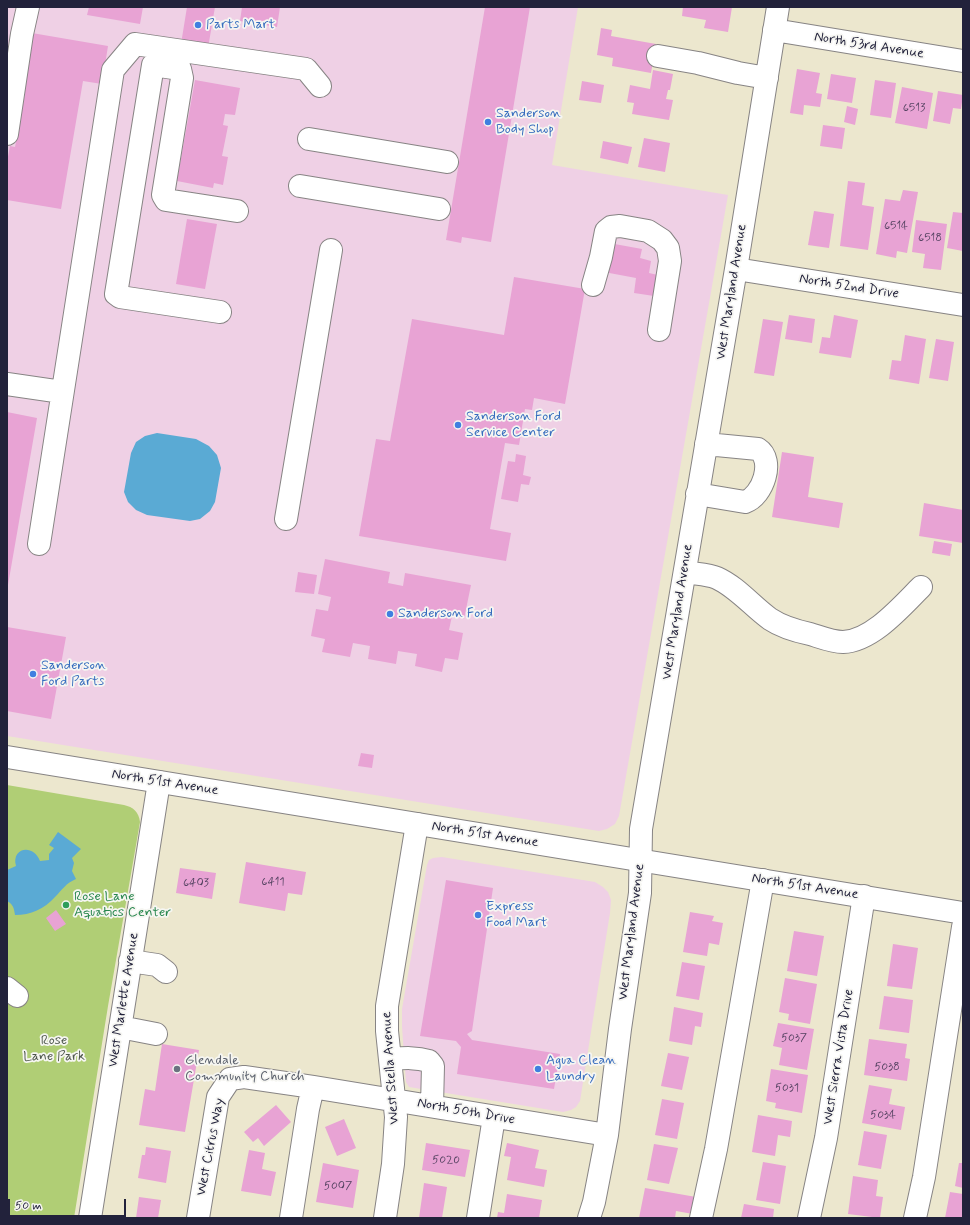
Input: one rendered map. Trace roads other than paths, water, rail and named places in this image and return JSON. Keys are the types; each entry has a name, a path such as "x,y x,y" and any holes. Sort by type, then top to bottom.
{"street":[{"path":"7,134 22,34 28,7"},
{"name":"West Maryland Avenue","path":"589,1218 607,1135 620,1029 640,893 641,829 736,269 778,7"},
{"name":"North 53rd Avenue","path":"774,30 963,61"},
{"path":"38,544 113,70 134,44 306,69 320,86"},
{"path":"658,56 767,78"},
{"path":"220,312 120,297 116,294 153,65 180,69 182,78 163,195 166,200 237,211"},
{"path":"309,139 447,162"},
{"path":"300,186 440,209"},
{"path":"593,284 601,257 606,231 611,227 620,226 648,231 662,240 668,248 670,261 659,330"},
{"path":"286,519 331,250"},
{"name":"North 52nd Drive","path":"736,269 963,305"},
{"path":"7,384 62,392"},
{"path":"698,494 745,502 751,500 758,493 766,474 766,464 763,452 758,449 706,444"},
{"path":"685,572 718,578 745,597 771,620 789,628 842,642 859,639 867,634 892,616 921,587"},
{"name":"North 51st Avenue","path":"7,757 963,912"},
{"name":"West Marlette Avenue","path":"90,1218 159,782"},
{"name":"West Stella Avenue","path":"385,1218 393,1164 396,1117 387,1031 387,1006 417,824"},
{"path":"701,1218 716,1149 738,1029 762,880"},
{"name":"West Sierra Vista Drive","path":"809,1218 826,1138 864,896"},
{"path":"915,1218 924,1177 963,927"},
{"path":"130,961 156,965 166,972"},
{"path":"120,1027 156,1034"},
{"path":"390,1060 410,1058 422,1058 429,1060 432,1066 432,1106"},
{"name":"North 50th Drive","path":"230,1079 244,1077 313,1087 607,1135"},
{"name":"West Citrus Way","path":"198,1218 218,1097 230,1079"},
{"path":"291,1218 308,1109 313,1087"},
{"path":"478,1218 494,1117"}],"water":[{"path":"157,433 196,439 209,446 217,455 221,468 215,502 210,511 200,519 190,521 147,515 136,510 128,502 124,492 131,453 136,442 145,436"},
{"path":"58,832 81,849 72,858 74,863 72,871 76,879 67,885 42,908 26,914 15,915 13,906 7,901 7,870 16,866 15,860 17,855 24,850 33,852 37,855 40,861 49,860 49,854 54,848 49,845"}],"place":[{"name":"Parts Mart","path":"198,25"},
{"name":"Sanderson Body Shop","path":"488,122"},
{"name":"Sanderson Ford Service Center","path":"458,425"},
{"name":"Sanderson Ford","path":"390,614"},
{"name":"Sanderson Ford Parts","path":"33,674"},
{"name":"Rose Lane Aquatics Center","path":"66,905"},
{"name":"Express Food Mart","path":"478,915"},
{"name":"Glendale Community Church","path":"177,1069"},
{"name":"Agua Clean Laundry","path":"538,1069"}],"park label":[{"name":"Rose Lane Park","path":"54,1050"}]}
